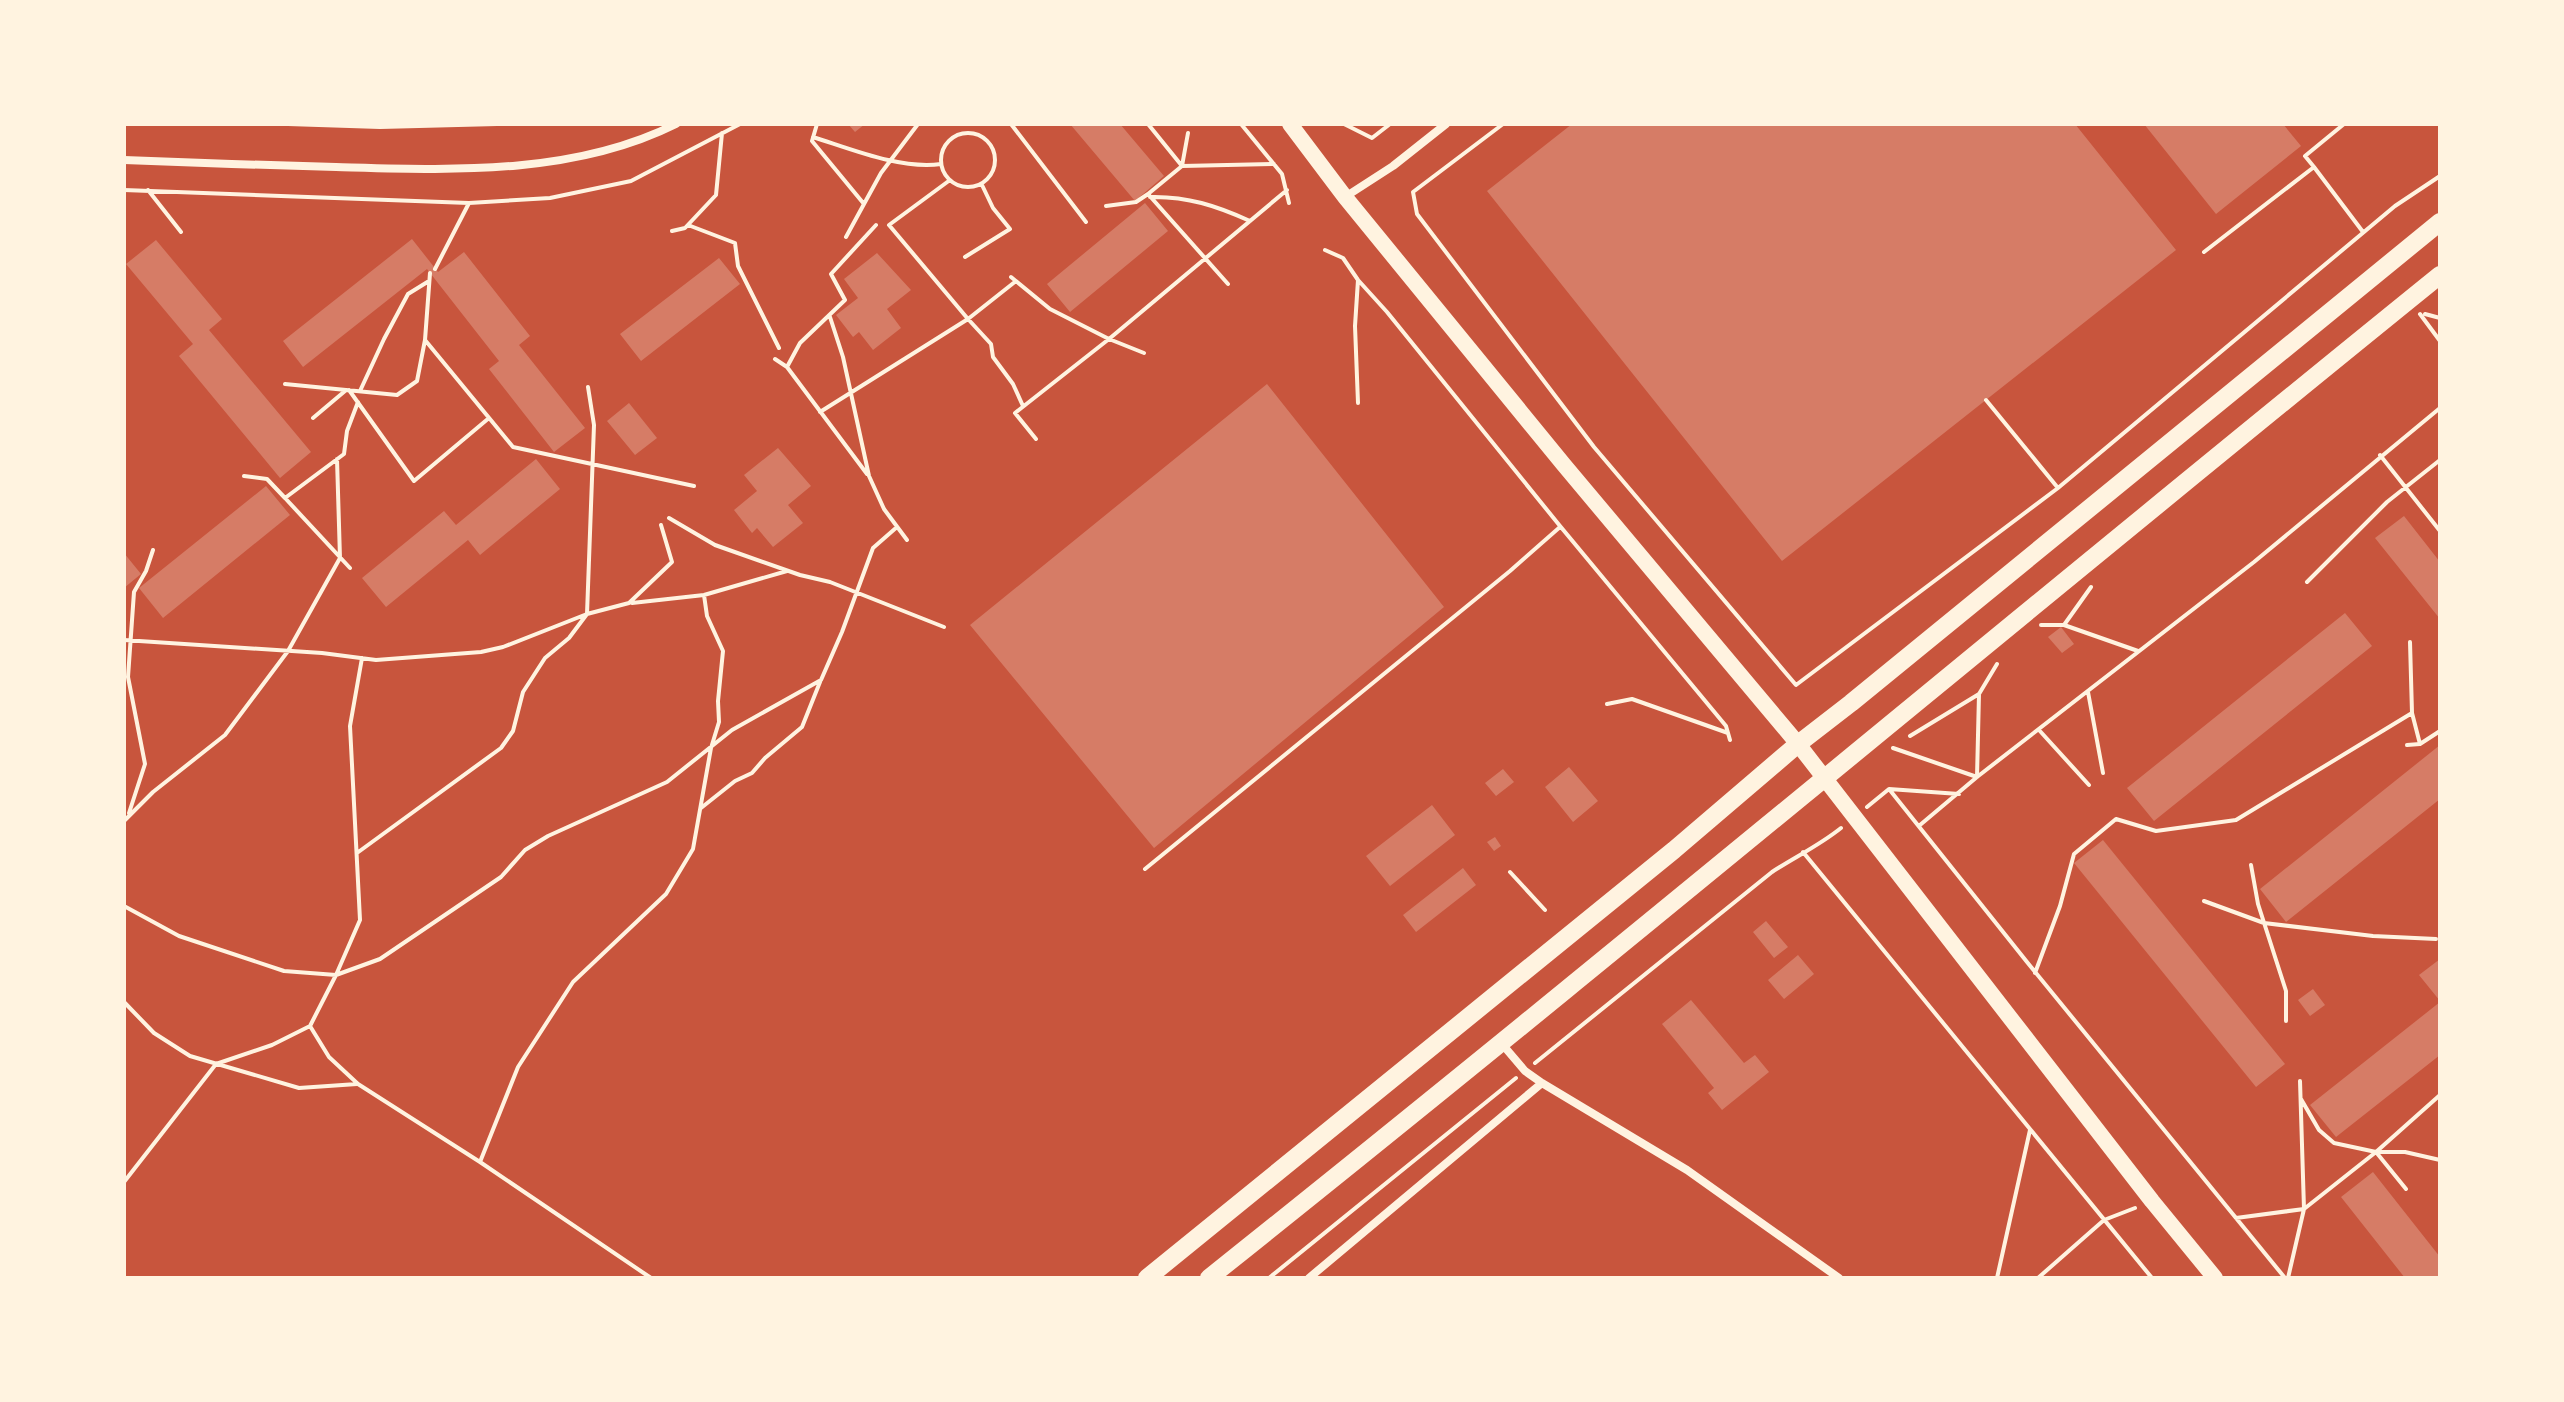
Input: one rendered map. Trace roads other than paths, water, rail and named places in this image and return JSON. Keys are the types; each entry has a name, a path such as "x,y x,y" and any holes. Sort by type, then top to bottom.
{"highway":[{"path":"1147,1278 2440,222"},
{"path":"1209,1278 1502,1044 2015,624 2126,529 2440,275"}],"main road":[{"path":"1290,124 1345,197 1564,465 1798,744 2215,1278"}],"street":[{"path":"124,160 377,168 523,165 569,159 621,147 676,124"},
{"path":"1345,197 1393,166 1446,124"},
{"path":"1502,1044 1525,1071 1542,1083 1687,1170 1839,1278"},
{"path":"1309,1278 1542,1083"}]}
